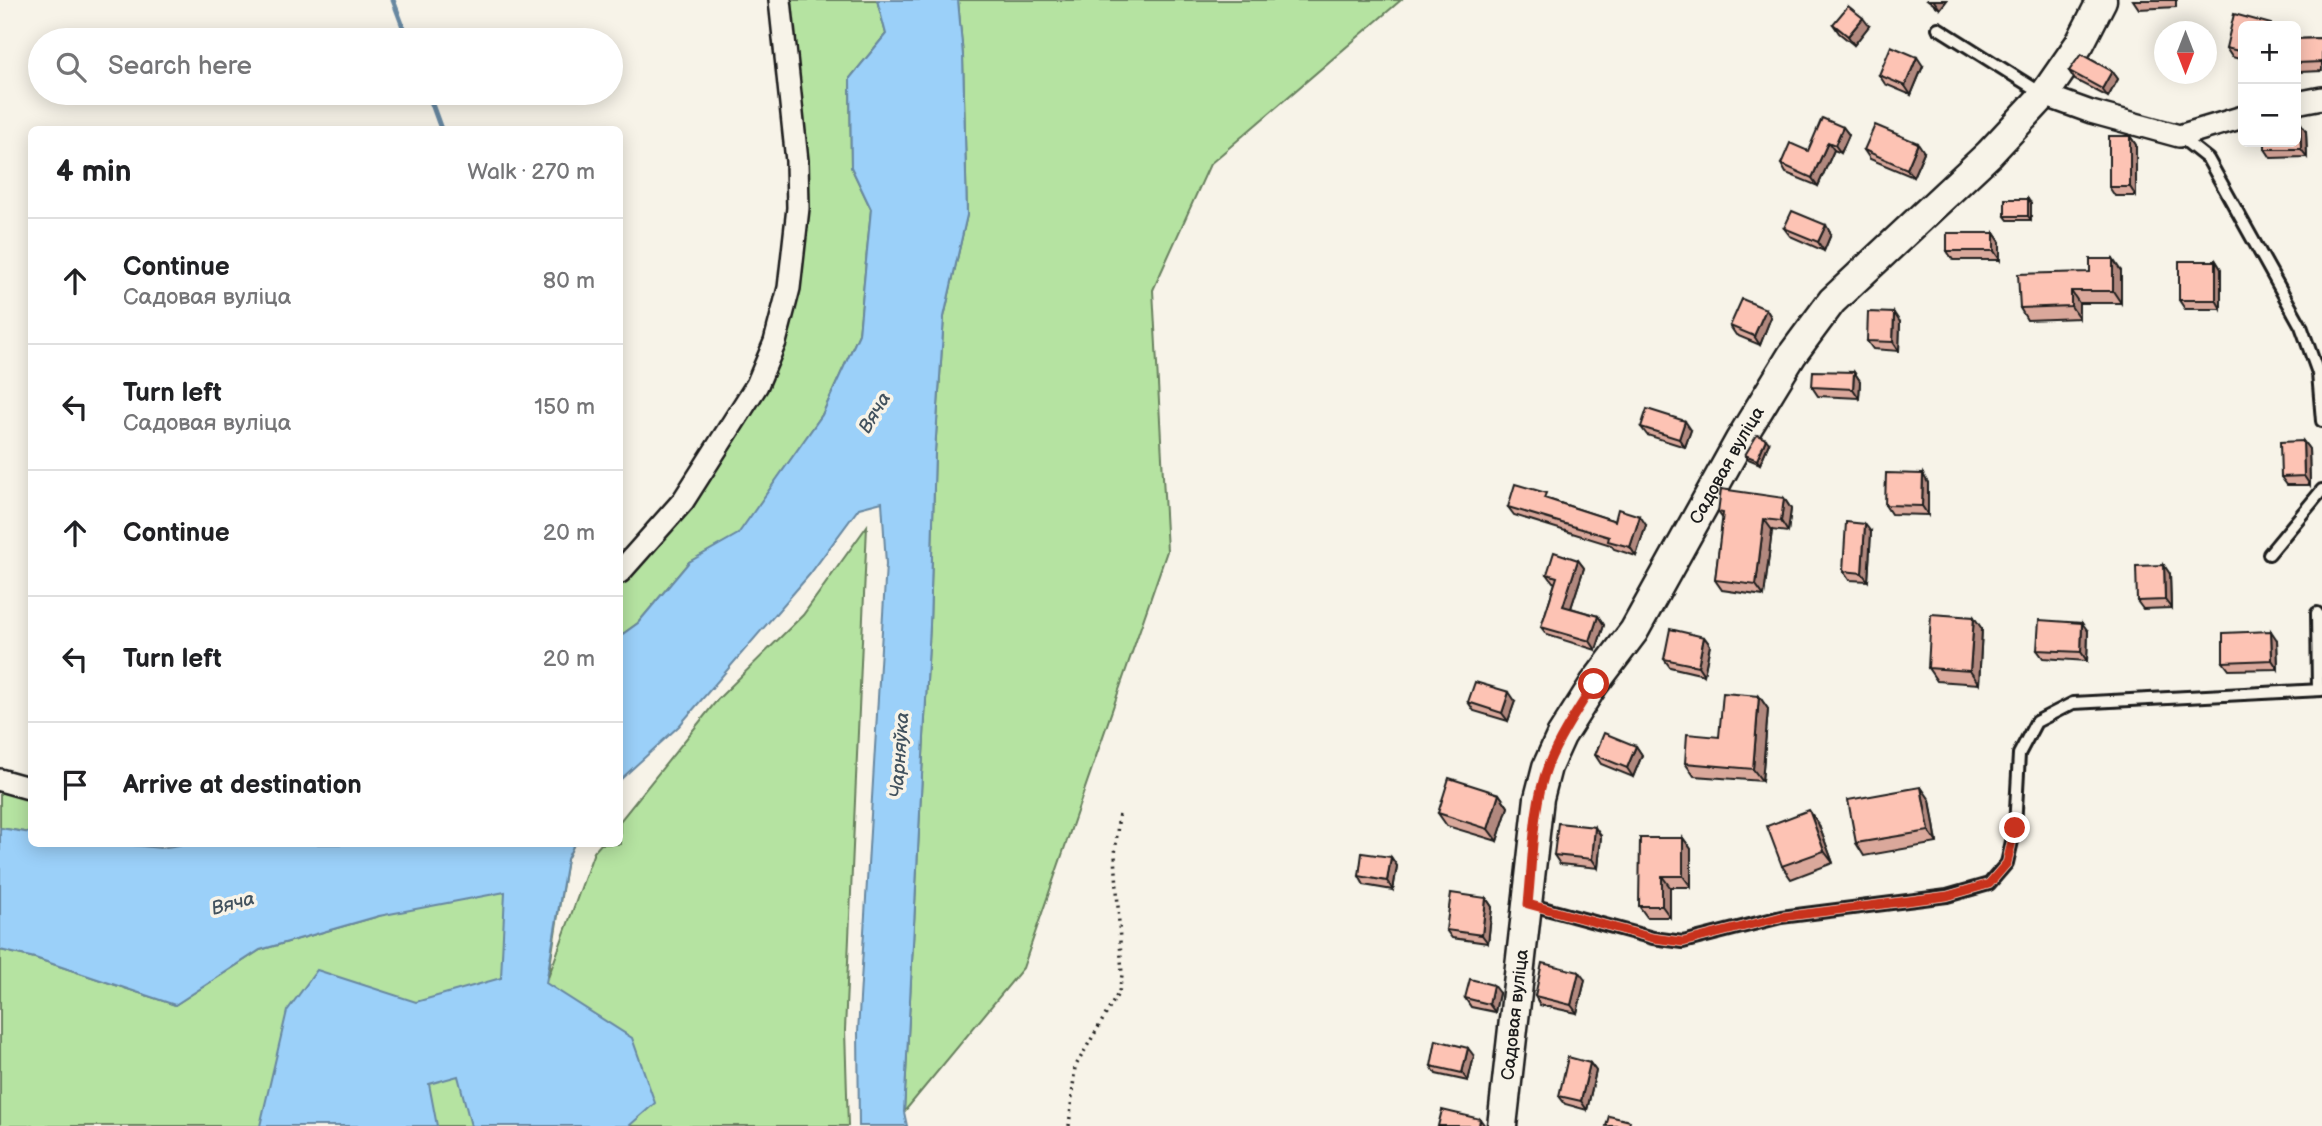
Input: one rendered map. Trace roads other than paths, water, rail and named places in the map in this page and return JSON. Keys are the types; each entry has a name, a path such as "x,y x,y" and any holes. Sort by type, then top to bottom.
{"street":[{"path":"623,569 683,501 757,385 775,342 789,288 798,208 780,0"},
{"name":"Садовая вуліца","path":"1502,1126 1539,798 1547,767 1561,736 1594,684 1634,631 1740,440 1792,355 1832,301 1989,154 2044,94 2080,43 2102,0"},
{"path":"2044,94 2091,113 2179,136 2238,118"},
{"path":"2301,102 2322,97"},
{"path":"0,780 28,788"}],"lane":[{"path":"1938,28 2044,94"},
{"path":"2179,136 2208,159 2301,326 2318,373 2322,421"},
{"path":"2269,554 2322,490"},
{"path":"1528,904 1653,938 1683,942 1781,917 1947,896 1989,884 2007,863 2015,828 2019,754 2036,722 2073,703 2320,690 2317,613"}],"water":[{"path":"877,0 958,0 963,56 967,215 944,317 935,452 930,625 904,1112 907,1126 859,1126 858,1032 886,564 882,502 859,508 810,574 679,726 623,777 623,634 638,623 689,562 738,534 822,415 859,334 871,209 851,167 850,78 886,34"},
{"name":"Вяча","path":"0,828 28,833 28,847 573,847 567,859 546,983 632,1038 655,1103 629,1126 471,1126 458,1076 429,1084 437,1126 260,1126 287,1011 317,970 416,1002 501,978 505,892 379,916 260,950 175,1005 35,958 0,950"}],"waterway":[{"path":"393,0 404,28"},
{"path":"432,105 440,126"}],"water label":[{"name":"Чарняўка","path":"900,755"}]}
